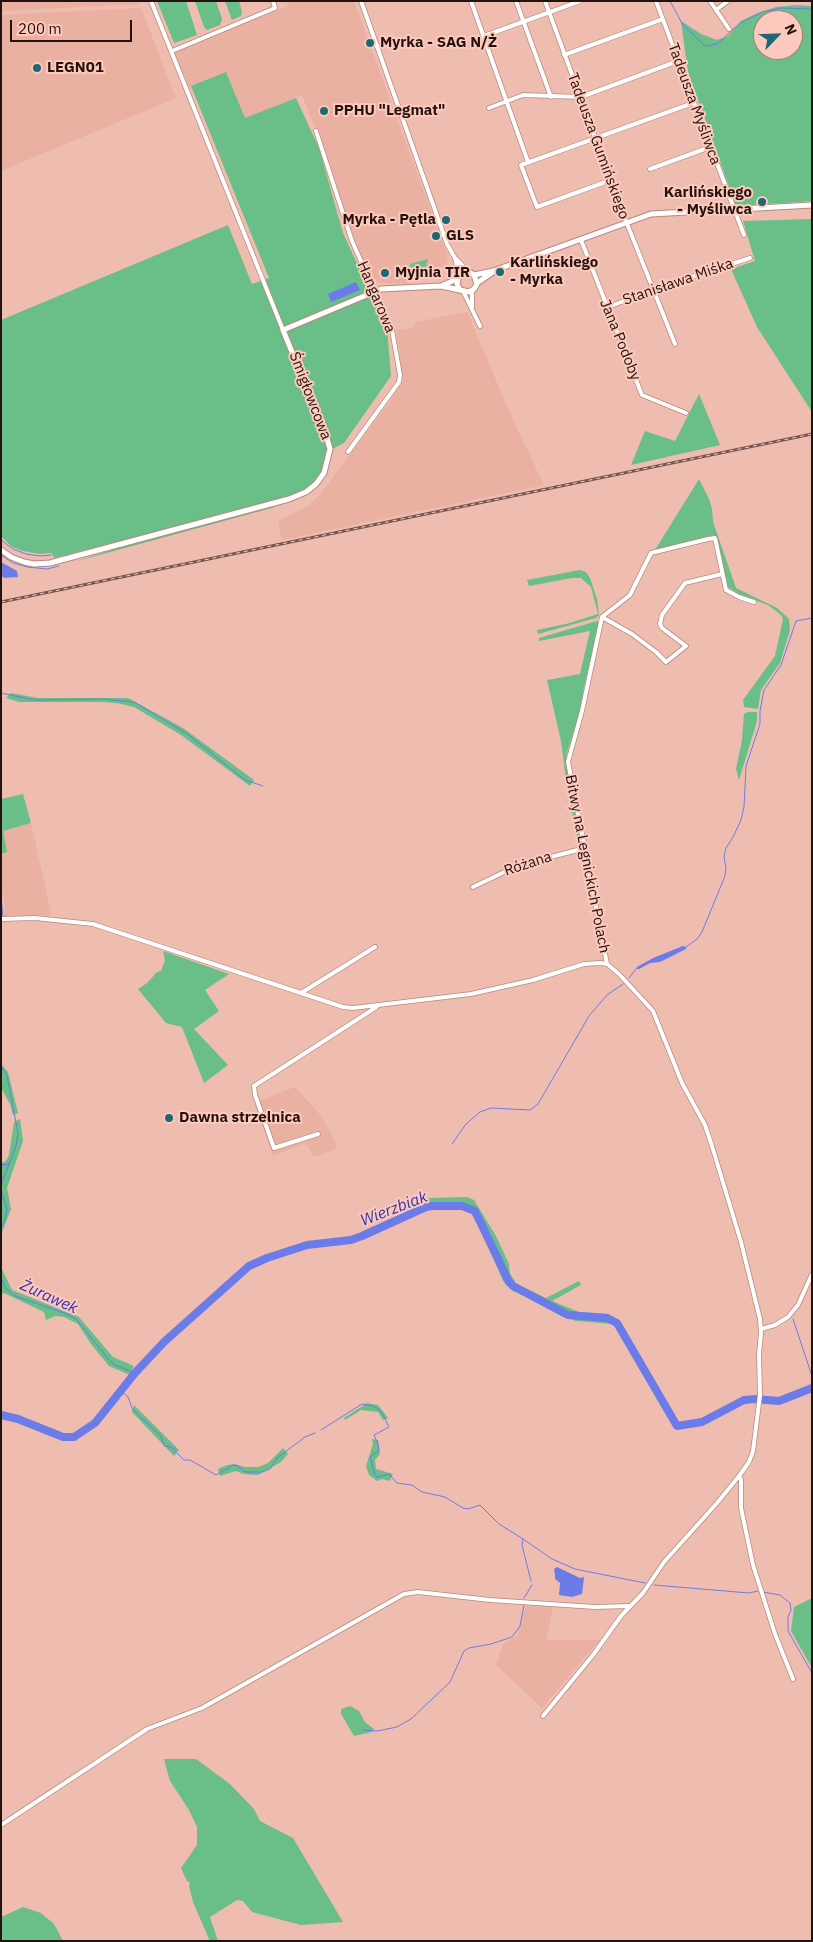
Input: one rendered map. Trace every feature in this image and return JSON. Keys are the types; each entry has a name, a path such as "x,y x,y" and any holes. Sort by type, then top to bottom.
{"street":[{"name":"Śmigłowcowa","path":"1,550 11,557 24,562 34,564 50,563 289,499 311,489 324,473 328,462 330,449 326,435 152,1"},
{"path":"172,51 275,8 273,1"},
{"path":"360,1 447,244 468,272 474,275 494,271 656,213 812,205"},
{"path":"471,1 528,162"},
{"path":"516,1 551,97"},
{"name":"Tadeusza Gumińskiego","path":"545,1 627,223 675,344"},
{"path":"484,36 580,1"},
{"name":"Tadeusza Myśliwca","path":"656,1 744,236"},
{"path":"710,1 728,29"},
{"path":"716,10 728,1"},
{"path":"564,55 663,19"},
{"path":"489,108 529,95 581,97 678,61"},
{"path":"611,180 537,207 521,165 693,103"},
{"name":"Hangarowa","path":"316,131 352,241 392,330 399,379 348,452"},
{"path":"650,169 710,147"},
{"name":"Jana Podoby","path":"581,240 606,308 642,395 686,413"},
{"path":"456,258 457,284 472,307 480,326"},
{"name":"Stanisława Miśka","path":"606,308 654,289 750,258"},
{"path":"472,307 472,291 477,283 494,271"},
{"path":"441,286 468,272"},
{"path":"474,275 477,283"},
{"path":"283,330 385,289 441,286 472,291"},
{"path":"722,574 685,583 662,616 660,624 662,628 686,646 666,662 632,634 602,617 630,595 652,553 715,538 726,590 754,602"},
{"name":"Bitwy na Legnickich Polach","path":"602,617 582,711 568,762 607,964"},
{"name":"Różana","path":"473,887 517,866 585,848"},
{"path":"1,919 35,918 93,924 343,1007 378,1005 471,994 532,980 584,964 600,962 607,964 633,988 653,1011 682,1083 705,1125 741,1242 761,1329 759,1354 760,1395 753,1451 749,1462 718,1503 664,1562 643,1593 630,1606 543,1716"},
{"path":"301,993 375,947"},
{"path":"318,1134 274,1148 255,1095 254,1086 378,1005"},
{"path":"761,1329 775,1325 788,1317 798,1305 812,1274"},
{"path":"739,1476 741,1480 741,1508 753,1565 792,1679"},
{"path":"1,1825 147,1729 202,1708 404,1594 418,1592 490,1600 595,1607 630,1606"}],"shaded area":[{"path":"1,1 138,1 139,4 1,11"},
{"path":"287,1 354,1 448,258 446,265 413,278 412,281 406,284 380,283 371,277 349,229 332,170 302,95 245,119 226,72 189,87 174,52 288,6"},
{"path":"141,8 176,98 1,171 1,15"},
{"path":"467,312 513,420 544,485 282,540 278,521 309,506 321,493 389,403 403,380 397,330 415,327 415,322"},
{"path":"31,823 51,913 50,915 4,916 5,901 1,889 1,854 7,852 2,831"},
{"path":"295,1087 317,1111 332,1134 337,1149 313,1157 308,1146 302,1144 273,1156 254,1103"},
{"path":"526,1606 553,1607 546,1640 601,1640 542,1708 496,1665 503,1644 517,1636"}],"green space":[{"path":"157,1 186,1 197,35 174,43"},
{"path":"195,1 216,1 222,19 220,25 207,30 204,27"},
{"path":"225,1 239,1 242,12 241,16 232,20"},
{"path":"797,5 812,6 812,201 736,206 688,72 681,21 701,34 717,40 728,36 741,21 753,15 753,60 803,60 803,10 767,10"},
{"path":"226,72 245,118 296,98 319,148 343,233 387,328 391,376 344,443 326,452 321,473 305,490 286,498 54,558 52,553 40,554 12,547 1,536 1,320 228,225 252,284 269,278 191,86"},
{"path":"812,219 812,412 757,327 731,269 755,261 743,221"},
{"path":"428,259 423,270 411,273 410,264"},
{"path":"699,394 720,445 631,465 645,431 675,441"},
{"path":"699,479 709,499 713,522 736,588 777,608 789,619 790,630 780,663 761,690 758,709 744,707 743,700 775,656 783,619 781,615 768,605 741,595 728,587 714,535 655,550"},
{"path":"275,505 275,507 74,562 147,539"},
{"path":"580,570 586,572 590,578 597,599 599,615 596,618 538,634 537,630 566,624 598,614 591,587 581,578 529,586 527,580"},
{"path":"597,621 599,623 581,708 566,756 570,789 582,846 579,847 566,780 561,741 547,680 580,674 590,631 539,641 539,638"},
{"path":"11,693 38,698 128,698 183,728 254,780 250,786 181,735 134,707 100,702 19,702 6,698"},
{"path":"757,712 757,721 739,780 736,769 742,740 744,714"},
{"path":"23,794 31,823 3,831 7,852 1,854 1,799"},
{"path":"163,951 229,974 205,990 219,1011 194,1029 228,1065 204,1083 182,1027 166,1023 138,989 147,983 157,972 161,971 165,960"},
{"path":"1,1064 8,1072 18,1113 13,1115 10,1104 1,1088"},
{"path":"20,1119 23,1141 7,1188 11,1209 1,1235 1,1163 6,1161 9,1155 14,1122"},
{"path":"467,1197 474,1200 496,1236 509,1264 510,1274 515,1281 514,1292 503,1281 479,1225 468,1209 446,1205 425,1205 428,1198"},
{"path":"1,1267 12,1290 79,1317 113,1357 134,1366 130,1375 109,1366 78,1324 64,1317 55,1316 46,1320 44,1312 4,1293 1,1294"},
{"path":"579,1281 581,1285 552,1301 579,1312 609,1314 612,1324 576,1321 561,1316 523,1295 521,1286 546,1298"},
{"path":"367,1403 378,1405 388,1418 383,1420 378,1412 361,1410 345,1420 344,1418"},
{"path":"134,1405 179,1450 174,1456 132,1412"},
{"path":"372,1439 378,1440 380,1454 375,1460 376,1469 393,1474 390,1481 382,1479 377,1481 369,1475 366,1466 373,1444"},
{"path":"283,1448 288,1454 281,1462 258,1475 243,1474 236,1471 220,1476 218,1469 227,1465 235,1464 245,1467 258,1467 268,1463"},
{"path":"812,1598 812,1668 791,1631 794,1607"},
{"path":"350,1706 359,1711 365,1722 374,1729 372,1732 354,1736 341,1714 341,1709"},
{"path":"164,1759 196,1759 230,1784 254,1809 260,1821 293,1838 343,1922 301,1925 252,1912 243,1901 237,1900 210,1917 218,1941 208,1941 209,1939 193,1902 190,1883 187,1881 181,1868 197,1845 197,1827 189,1810 170,1781"},
{"path":"23,1907 41,1913 54,1924 63,1941 1,1941 1,1917"}],"water":[{"path":"356,282 360,290 331,302 328,294"},
{"path":"1,562 17,571 18,577 4,578 1,575"},
{"path":"683,946 686,949 660,962 650,963 636,969 653,958"},
{"path":"557,1567 580,1578 584,1577 582,1594 572,1597 559,1595 560,1583 555,1579 554,1569"}],"waterway":[{"path":"670,1 683,25 705,46 717,44 740,23 762,12 781,8 812,9"},
{"path":"1,540 13,549 26,554 52,555"},
{"path":"1,555 13,563 27,567 47,569 59,566"},
{"path":"760,711 764,690 781,665 796,621 812,618"},
{"path":"1,693 34,700 102,699 134,702 186,733 245,780 263,786"},
{"path":"686,947 697,939 702,932 725,876 724,857 726,848 741,820 744,807 746,766 760,724 760,712"},
{"name":"Żurawek","path":"1,896 3,916"},
{"path":"629,978 636,969"},
{"path":"452,1144 466,1124 480,1112 491,1108 530,1110 538,1104 589,1016 607,995 623,984"},
{"name":"Żurawek","path":"1,1066 7,1076 18,1133 16,1146 2,1182 1,1190 7,1209 1,1228"},
{"name":"Żurawek","path":"1,1165 9,1164"},
{"name":"Wierzbiak","path":"1,1415 18,1419 63,1437 74,1437 95,1423 135,1373 164,1342 249,1266 307,1245 351,1240 432,1206 462,1206 475,1211 509,1282 513,1286 568,1315 607,1318 617,1323 677,1426 702,1422 744,1400 779,1401 812,1388"},
{"name":"Żurawek","path":"1,1278 6,1289 15,1296 67,1314 76,1319 110,1361 135,1373"},
{"path":"793,1319 812,1376"},
{"path":"121,1391 128,1397 133,1410 161,1436 164,1446 171,1447 184,1460 190,1460 216,1475 233,1465 247,1472 262,1472 270,1469 277,1458 305,1437 315,1433"},
{"path":"321,1430 362,1404 373,1406 381,1411 389,1427 374,1435 379,1450 370,1457 375,1475 378,1477 389,1474 397,1483 412,1485 422,1492 445,1497 463,1508 468,1509 480,1505 499,1524 523,1539"},
{"path":"531,1581 522,1545 523,1539 552,1559 575,1569 645,1583"},
{"path":"524,1598 532,1585"},
{"path":"654,1585 749,1593 758,1591"},
{"path":"763,1592 780,1595 790,1603 788,1631 812,1673"},
{"path":"363,1730 377,1731 397,1727 411,1719 450,1682 464,1651 512,1637 520,1626 524,1605"}],"railway":[{"path":"1,602 812,434"}],"place":[{"name":"Myrka - SAG N/Ż","path":"370,43"},
{"name":"LEGN01","path":"37,68"},
{"name":"PPHU \"Legmat\"","path":"324,111"},
{"name":"Karlińskiego - Myśliwca","path":"762,202"},
{"name":"Myrka - Pętla","path":"446,220"},
{"name":"GLS","path":"436,236"},
{"name":"Karlińskiego - Myrka","path":"500,272"},
{"name":"Myjnia TIR","path":"385,273"},
{"name":"Dawna strzelnica","path":"169,1118"}]}
